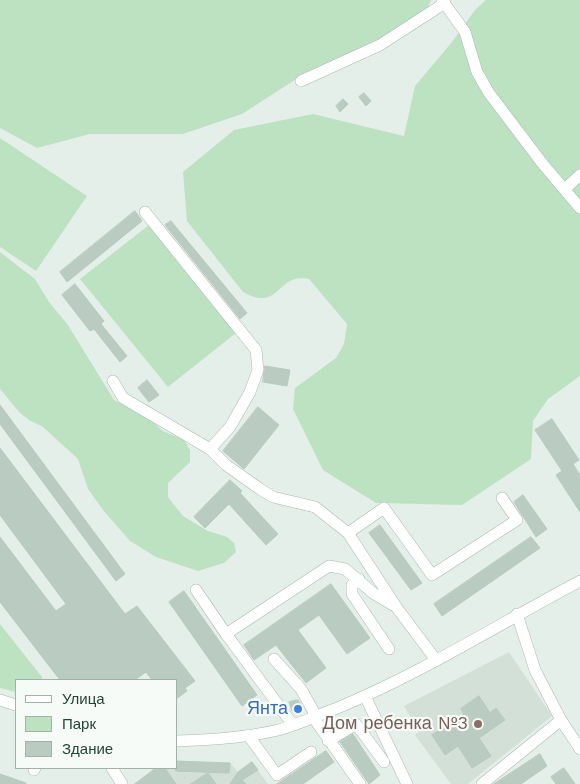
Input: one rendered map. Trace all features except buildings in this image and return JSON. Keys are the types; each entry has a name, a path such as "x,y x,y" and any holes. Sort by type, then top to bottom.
{"street":[{"path":"301,81 380,45 443,2 465,32 477,72 489,93 542,163 580,208"},
{"path":"565,189 580,175"},
{"path":"145,212 256,350 258,370 250,392 230,427 210,448"},
{"path":"113,381 123,398 210,448 226,465 260,489 273,497 315,507 348,533 397,608 436,660"},
{"path":"348,533 384,508 432,575 517,520 502,498"},
{"path":"226,634 329,566 345,569 373,592 397,608"},
{"path":"358,579 352,585 352,594 389,649"},
{"path":"178,741 213,740 248,735 293,725 366,696 580,581"},
{"path":"196,590 293,725"},
{"path":"517,614 535,670 561,720 580,748"},
{"path":"274,659 301,689 328,741 360,784"},
{"path":"366,696 407,784"},
{"path":"0,700 15,705"},
{"path":"482,784 561,720"},
{"path":"328,741 356,724 384,762"},
{"path":"248,735 277,780 311,752"},
{"path":"113,769 122,784"}],"shaded area":[{"name":"Дом ребенка №3","path":"509,652 552,716 468,784 451,784 415,735 419,732 404,706"},
{"path":"252,762 268,784 134,784 155,769 178,769 230,763 238,772"}],"green space":[{"path":"0,0 431,0 422,22 304,74 242,114 183,134 90,134 37,148 0,128"},
{"path":"486,0 580,0 580,376 548,399 533,421 531,459 462,505 376,503 323,470 293,409 295,388 336,358 344,344 347,324 309,279 298,278 290,281 265,298 255,297 243,292 187,221 183,172 234,130 313,114 404,136 415,86 452,42 475,10"},
{"path":"0,138 87,196 36,271 0,247"},
{"path":"149,225 236,333 168,387 80,279"},
{"path":"0,252 35,279 49,302 68,325 114,400 149,419 163,431 184,440 190,450 190,462 168,483 168,497 183,516 208,531 227,537 234,543 236,552 224,563 198,571 156,557 130,541 103,510 88,489 78,459 43,427 20,413 0,389"},
{"path":"0,624 42,679 15,679 15,692 0,688"}],"place":[{"name":"Янта","path":"298,709"},
{"name":"Дом ребенка №3","path":"478,724"}]}
